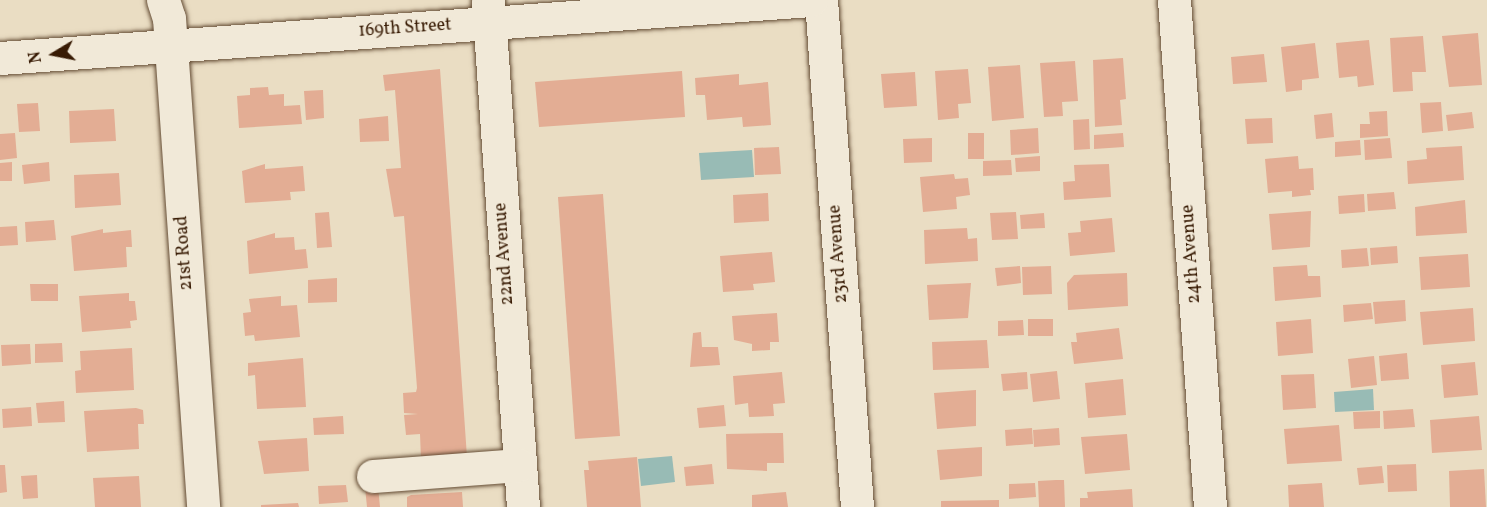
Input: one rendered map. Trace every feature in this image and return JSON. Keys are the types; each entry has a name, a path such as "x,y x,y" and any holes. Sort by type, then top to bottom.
{"street":[{"name":"21st Road","path":"163,0 169,18 203,507"},
{"name":"169th Street","path":"0,58 171,45 488,11 811,0"},
{"name":"23rd Avenue","path":"821,0 856,507"},
{"name":"24th Avenue","path":"1174,0 1210,507"},
{"name":"22nd Avenue","path":"488,11 523,507"},
{"path":"373,476 520,465"}],"water":[{"path":"752,150 754,177 701,180 699,153"},
{"path":"1373,389 1374,410 1335,412 1334,392"},
{"path":"672,456 675,482 641,486 638,459"}],"building":[{"path":"1478,33 1482,85 1449,87 1442,36"},
{"path":"1423,36 1426,72 1412,72 1413,91 1393,92 1390,38"},
{"path":"1369,40 1374,85 1358,87 1357,76 1339,78 1336,43"},
{"path":"1315,43 1319,78 1302,80 1302,90 1286,92 1281,47"},
{"path":"1264,54 1267,82 1233,84 1231,57"},
{"path":"1123,58 1126,99 1120,100 1122,125 1095,127 1093,60"},
{"path":"1075,61 1078,101 1062,102 1063,116 1044,117 1040,63"},
{"path":"1020,65 1024,118 992,121 988,67"},
{"path":"440,69 467,457 421,460 420,434 406,435 404,415 418,414 404,413 403,393 416,392 417,388 404,216 394,217 386,169 401,168 395,90 385,91 383,75"},
{"path":"968,69 971,103 958,104 959,118 938,120 935,71"},
{"path":"682,71 685,117 539,127 535,82"},
{"path":"915,72 917,106 884,108 881,74"},
{"path":"739,74 739,85 768,82 771,125 743,127 742,117 707,120 705,95 696,95 695,78"},
{"path":"268,87 269,95 284,94 284,106 300,105 302,124 239,128 237,96 250,95 250,88"},
{"path":"323,90 324,118 306,120 304,91"},
{"path":"1441,102 1443,131 1422,133 1420,103"},
{"path":"38,103 40,131 19,132 17,104"},
{"path":"114,109 116,141 70,143 69,111"},
{"path":"1387,111 1388,136 1360,138 1360,124 1370,124 1369,112"},
{"path":"1472,112 1474,128 1448,131 1446,115"},
{"path":"1332,113 1334,137 1316,139 1314,115"},
{"path":"388,116 389,141 360,142 359,119"},
{"path":"1272,118 1273,143 1247,144 1245,119"},
{"path":"1089,119 1090,149 1074,150 1073,120"},
{"path":"1038,128 1039,153 1011,155 1010,130"},
{"path":"15,133 17,158 0,160 0,134"},
{"path":"968,133 984,133 984,159 968,159"},
{"path":"1123,133 1124,147 1094,149 1094,135"},
{"path":"932,138 932,162 904,163 903,139"},
{"path":"1390,138 1392,158 1365,160 1364,140"},
{"path":"1360,140 1361,155 1335,157 1335,142"},
{"path":"1462,146 1464,180 1408,184 1407,161 1427,159 1426,148"},
{"path":"779,147 781,174 755,175 754,148"},
{"path":"1040,156 1040,171 1016,172 1015,158"},
{"path":"1298,156 1299,169 1313,168 1314,190 1310,190 1311,195 1292,197 1292,191 1268,193 1265,159"},
{"path":"1011,160 1012,175 983,176 983,161"},
{"path":"12,162 12,181 0,181 0,163"},
{"path":"49,162 50,181 24,184 22,165"},
{"path":"265,164 265,169 303,166 305,191 290,192 291,200 245,203 242,171"},
{"path":"1109,164 1111,197 1064,200 1063,182 1075,181 1074,165"},
{"path":"119,173 121,205 75,208 74,175"},
{"path":"954,174 955,179 968,178 970,195 956,197 957,209 923,212 920,177"},
{"path":"1394,192 1396,209 1368,211 1367,194"},
{"path":"768,193 769,221 734,223 733,195"},
{"path":"603,194 620,436 575,439 558,197"},
{"path":"1364,194 1365,212 1339,214 1338,196"},
{"path":"1465,200 1467,233 1416,236 1415,207"},
{"path":"1311,211 1310,247 1272,250 1269,214"},
{"path":"329,212 332,247 317,248 315,213"},
{"path":"1016,212 1018,239 992,240 990,213"},
{"path":"1044,213 1045,228 1021,229 1020,215"},
{"path":"1112,218 1115,252 1070,256 1068,233 1081,232 1080,221"},
{"path":"54,220 56,240 26,242 25,222"},
{"path":"17,226 18,245 0,246 0,227"},
{"path":"967,228 968,239 977,238 978,261 925,264 924,230"},
{"path":"103,229 103,233 131,230 132,247 126,247 127,267 74,271 71,236"},
{"path":"275,233 275,238 294,237 295,250 306,249 308,268 249,274 247,241"},
{"path":"1397,246 1398,263 1371,265 1370,248"},
{"path":"1367,248 1369,266 1342,268 1341,250"},
{"path":"772,252 775,282 753,284 754,290 723,292 720,256"},
{"path":"1468,254 1470,287 1421,290 1419,257"},
{"path":"1307,265 1308,276 1320,276 1321,297 1275,301 1273,267"},
{"path":"1020,266 1021,283 997,286 995,268"},
{"path":"1051,266 1052,294 1023,295 1022,267"},
{"path":"1127,273 1128,306 1068,310 1067,283 1074,275"},
{"path":"337,278 337,302 308,303 308,280"},
{"path":"971,283 968,318 929,320 927,285"},
{"path":"30,284 58,284 58,301 31,301"},
{"path":"129,293 129,301 135,301 137,320 130,321 131,328 82,332 79,296"},
{"path":"281,296 281,306 297,305 300,337 255,341 254,335 245,336 243,313 251,312 249,299"},
{"path":"1405,300 1406,321 1375,324 1373,302"},
{"path":"1371,303 1373,319 1344,322 1343,305"},
{"path":"1473,308 1475,341 1423,345 1420,312"},
{"path":"777,313 779,342 770,342 770,350 752,351 752,344 734,340 732,316"},
{"path":"1028,319 1053,319 1053,336 1028,336"},
{"path":"1311,319 1313,353 1278,356 1276,322"},
{"path":"1023,320 1024,335 998,336 998,321"},
{"path":"1119,328 1123,359 1074,364 1071,342 1077,342 1076,333"},
{"path":"701,332 702,347 718,347 720,365 690,367 693,333"},
{"path":"987,340 989,368 933,370 932,342"},
{"path":"62,343 63,362 35,363 35,344"},
{"path":"30,344 31,364 2,366 1,345"},
{"path":"132,348 134,390 76,393 75,371 81,370 80,351"},
{"path":"1407,353 1409,379 1381,381 1379,356"},
{"path":"1374,356 1377,385 1351,388 1348,359"},
{"path":"303,358 306,407 257,409 255,375 248,376 248,363"},
{"path":"1475,362 1478,395 1444,398 1441,365"},
{"path":"1057,371 1060,399 1033,402 1030,374"},
{"path":"782,372 785,403 773,404 774,416 749,417 748,403 735,405 733,376"},
{"path":"1027,372 1028,389 1003,391 1001,374"},
{"path":"1314,374 1316,408 1283,410 1281,375"},
{"path":"1123,379 1126,415 1088,418 1085,383"},
{"path":"976,390 976,426 937,429 934,393"},
{"path":"64,401 65,422 38,423 36,403"},
{"path":"724,405 726,426 699,428 697,408"},
{"path":"31,407 32,426 3,428 2,409"},
{"path":"136,408 143,410 144,424 138,424 139,449 87,452 84,411"},
{"path":"1413,409 1415,427 1384,429 1383,411"},
{"path":"1380,411 1380,428 1354,429 1353,412"},
{"path":"343,416 344,434 314,435 313,418"},
{"path":"1479,416 1482,450 1432,453 1430,420"},
{"path":"1339,425 1342,461 1287,464 1284,429"},
{"path":"1032,428 1033,444 1006,446 1005,430"},
{"path":"1059,428 1060,445 1034,447 1033,430"},
{"path":"783,433 784,463 767,463 767,471 727,469 726,434"},
{"path":"1127,434 1130,470 1085,474 1081,437"},
{"path":"307,438 309,471 264,474 258,441"},
{"path":"982,447 982,476 940,480 937,450"},
{"path":"637,457 641,507 587,507 584,470 589,470 588,461"},
{"path":"712,464 714,484 686,486 684,467"},
{"path":"1416,464 1417,491 1388,492 1387,465"},
{"path":"0,465 5,465 7,492 0,493"},
{"path":"1382,466 1384,483 1359,485 1357,468"},
{"path":"1484,469 1486,507 1450,507 1449,471"},
{"path":"37,475 38,498 23,499 21,476"},
{"path":"139,476 141,507 95,507 93,478"},
{"path":"1064,480 1065,507 1039,507 1038,481"},
{"path":"1035,483 1036,497 1009,499 1009,484"},
{"path":"1322,483 1324,507 1289,507 1288,485"},
{"path":"346,485 348,502 319,504 318,486"},
{"path":"378,486 380,507 367,507 365,487"},
{"path":"1132,489 1133,507 1080,507 1080,498 1088,498 1087,492"},
{"path":"462,492 463,507 407,507 407,497 411,495"},
{"path":"786,492 788,507 752,507 752,495"},
{"path":"999,500 999,507 941,507 941,501"},
{"path":"298,503 299,507 261,507 261,505"}]}
